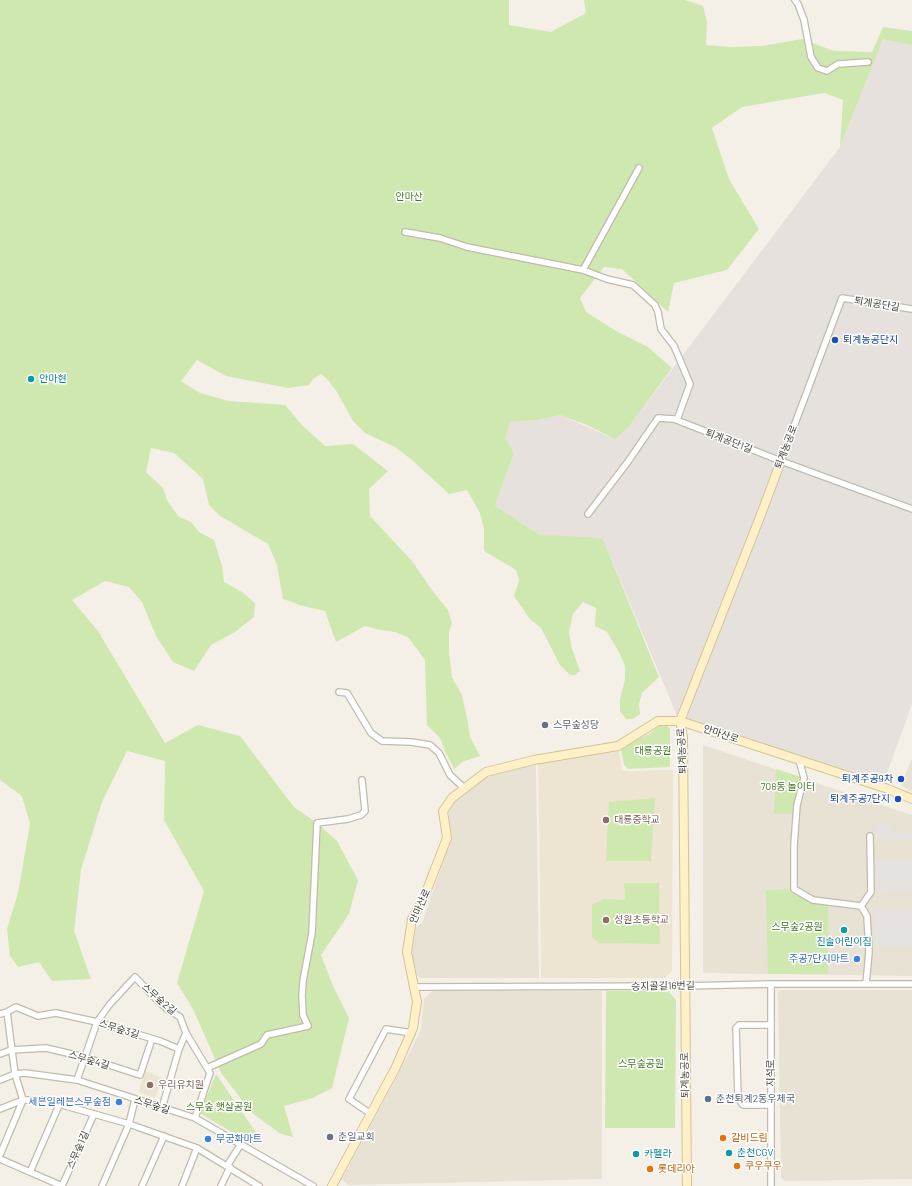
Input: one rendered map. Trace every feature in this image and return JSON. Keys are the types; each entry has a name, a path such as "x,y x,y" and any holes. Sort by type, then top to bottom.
{"street":[{"path":"795,0 804,20 811,57 818,68 826,71 838,64 868,62"},
{"path":"584,270 639,168"},
{"path":"405,232 440,238 466,247 584,270 608,280 633,285 655,305 658,312 661,329 674,346 690,384 677,420"},
{"name":"퇴계공단길","path":"842,298 912,309"},
{"name":"퇴계농공로","path":"686,1186 683,737 680,721 757,524 842,298"},
{"name":"퇴계공단1길","path":"588,514 627,463 658,418 677,420 781,461 912,509"},
{"path":"339,692 347,693 371,733 382,741 430,745 439,753 450,775 464,788"},
{"name":"안마산로","path":"332,1186 396,1067 414,1028 417,1002 407,952 412,919 423,900 447,838 443,811 452,798 486,772 534,760 618,746 658,721 680,721 888,789 912,799"},
{"path":"798,760 804,778 797,805 794,845 794,889 813,900 861,906"},
{"path":"195,1118 210,1073 207,1068 261,1044 267,1034 308,1026 303,1015 302,996 303,981 312,933 317,823 348,819 360,815 365,811 362,780"},
{"path":"861,906 871,892 870,836"},
{"path":"861,906 867,916 869,952 866,984"},
{"name":"스무숲2길","path":"97,1022 110,1004 135,977 167,1009 180,1017 186,1033 207,1068"},
{"name":"지석로","path":"771,984 771,1186"},
{"name":"승지골길16번길","path":"414,987 912,984"},
{"name":"스무숲3길","path":"0,1014 7,1012 16,1006 38,1016 56,1013 97,1022 160,1041 179,1049"},
{"path":"0,1155 23,1100 15,1074 7,1012"},
{"path":"77,1080 97,1022"},
{"path":"771,1025 739,1025 736,1028 738,1098 743,1105 772,1105"},
{"path":"371,1114 349,1099 386,1029 412,1033"},
{"path":"162,1108 179,1049 186,1033"},
{"name":"스무숲4길","path":"0,1054 11,1050 46,1048 84,1057 140,1075 152,1039"},
{"name":"스무숲길","path":"0,1080 15,1074 25,1073 77,1080 195,1118 313,1186"},
{"path":"102,1186 129,1124 135,1099"},
{"path":"0,1109 23,1100 45,1100 60,1103 129,1124 197,1148 259,1186"},
{"path":"30,1172 60,1103"},
{"name":"스무숲1길","path":"0,1159 62,1186 94,1114"},
{"path":"142,1186 164,1136"},
{"path":"221,1186 228,1166 240,1144"},
{"path":"182,1186 197,1148"}],"shaded area":[{"path":"883,38 912,45 912,704 882,787 678,718 603,539 540,535 495,505 514,453 504,438 510,422 538,420 560,415 615,439 627,429 840,147"},
{"path":"703,745 912,815 912,976 703,973"},
{"path":"619,750 622,771 673,770 672,971 665,978 541,978 538,764"},
{"path":"912,758 912,792 901,785"},
{"path":"536,765 539,978 420,978 414,973 412,945 417,926 422,923 452,836 449,822 449,811 456,801 472,787 488,777 519,767"},
{"path":"876,824 891,824 891,832 912,834 912,840 877,839"},
{"path":"875,860 912,860 912,891 876,892"},
{"path":"912,910 912,947 874,947 874,911"},
{"path":"781,990 912,990 912,1179 785,1181 781,1178 778,992"},
{"path":"432,991 602,991 602,1179 348,1185 342,1179 413,1046 421,1029 424,999"},
{"name":"우리유치원","path":"145,1071 163,1078 155,1098 138,1092"}],"green space":[{"name":"안마산","path":"0,0 509,0 509,25 551,32 586,13 584,0 685,0 703,6 707,22 706,45 730,47 762,46 802,39 834,51 872,52 883,27 912,31 912,45 883,39 840,147 843,100 824,93 742,107 712,128 729,179 759,229 727,270 674,283 668,312 622,269 604,267 580,298 586,312 616,331 648,347 672,368 627,429 615,439 587,425 560,415 538,420 510,422 505,438 514,453 495,505 540,535 603,539 659,677 642,693 639,704 640,714 633,719 626,719 620,711 620,699 625,679 625,666 607,632 595,626 596,608 583,602 573,614 569,632 572,649 580,671 575,675 570,675 560,665 541,628 530,619 514,596 519,580 516,570 484,551 484,529 480,513 467,490 449,494 412,460 395,447 365,433 353,421 337,392 321,374 313,379 309,385 288,388 226,376 197,360 181,381 200,393 229,401 285,405 302,425 325,446 353,444 388,471 369,489 370,516 412,561 448,610 452,623 449,632 449,653 452,677 462,695 470,737 480,756 464,761 454,769 440,738 427,725 425,660 408,637 395,632 365,626 336,642 325,611 303,606 283,599 277,565 268,544 220,516 209,505 203,479 174,453 151,448 146,472 163,488 168,502 179,517 191,522 199,532 214,540 222,566 224,582 242,592 255,603 254,617 235,632 211,645 194,671 173,662 156,636 142,602 129,587 105,581 72,600 98,631 165,743 198,725 240,736 294,807 317,823 337,841 358,880 349,914 321,955 333,986 349,1018 332,1088 313,1098 284,1106 293,1137 281,1134 252,1113 221,1073 194,1011 177,983 204,891 164,820 165,761 127,751 102,802 81,870 74,931 91,979 52,981 39,962 18,967 10,956 7,929 18,893 30,824 22,796 0,780"},
{"name":"대룡공원","path":"660,725 666,725 670,729 670,767 628,769 624,765 621,750 627,744 649,734"},
{"name":"708동 놀이터","path":"776,769 804,778 796,814 774,814"},
{"path":"655,798 651,861 606,861 609,802"},
{"path":"624,883 659,883 660,944 599,943 592,937 592,905 603,899 625,900"},
{"name":"스무숲2공원","path":"794,889 813,900 828,902 828,974 768,974 766,890"},
{"name":"스무숲공원","path":"606,991 668,991 676,1000 675,1128 605,1128"},
{"name":"스무숲 햇살공원","path":"216,1074 257,1134 253,1145 200,1113"}],"place":[{"name":"퇴계농공단지","path":"835,340"},
{"name":"안마현","path":"31,379"},
{"name":"스무숲성당","path":"545,725"},
{"name":"퇴계주공9차","path":"901,779"},
{"name":"퇴계주공7단지","path":"898,799"},
{"name":"대룡중학교","path":"606,820"},
{"name":"성원초등학교","path":"606,920"},
{"name":"진솔어린이집","path":"844,930"},
{"name":"주공7단지마트","path":"857,959"},
{"name":"우리유치원","path":"150,1085"},
{"name":"춘천퇴계2동우체국","path":"708,1099"},
{"name":"세븐일레븐스무숲점","path":"119,1102"},
{"name":"춘일교회","path":"330,1137"},
{"name":"갈비드림","path":"723,1138"},
{"name":"무궁화마트","path":"208,1139"},
{"name":"춘천CGV","path":"729,1153"},
{"name":"카펠라","path":"636,1154"},
{"name":"쿠우쿠우","path":"737,1166"},
{"name":"롯데리아","path":"650,1169"}]}
